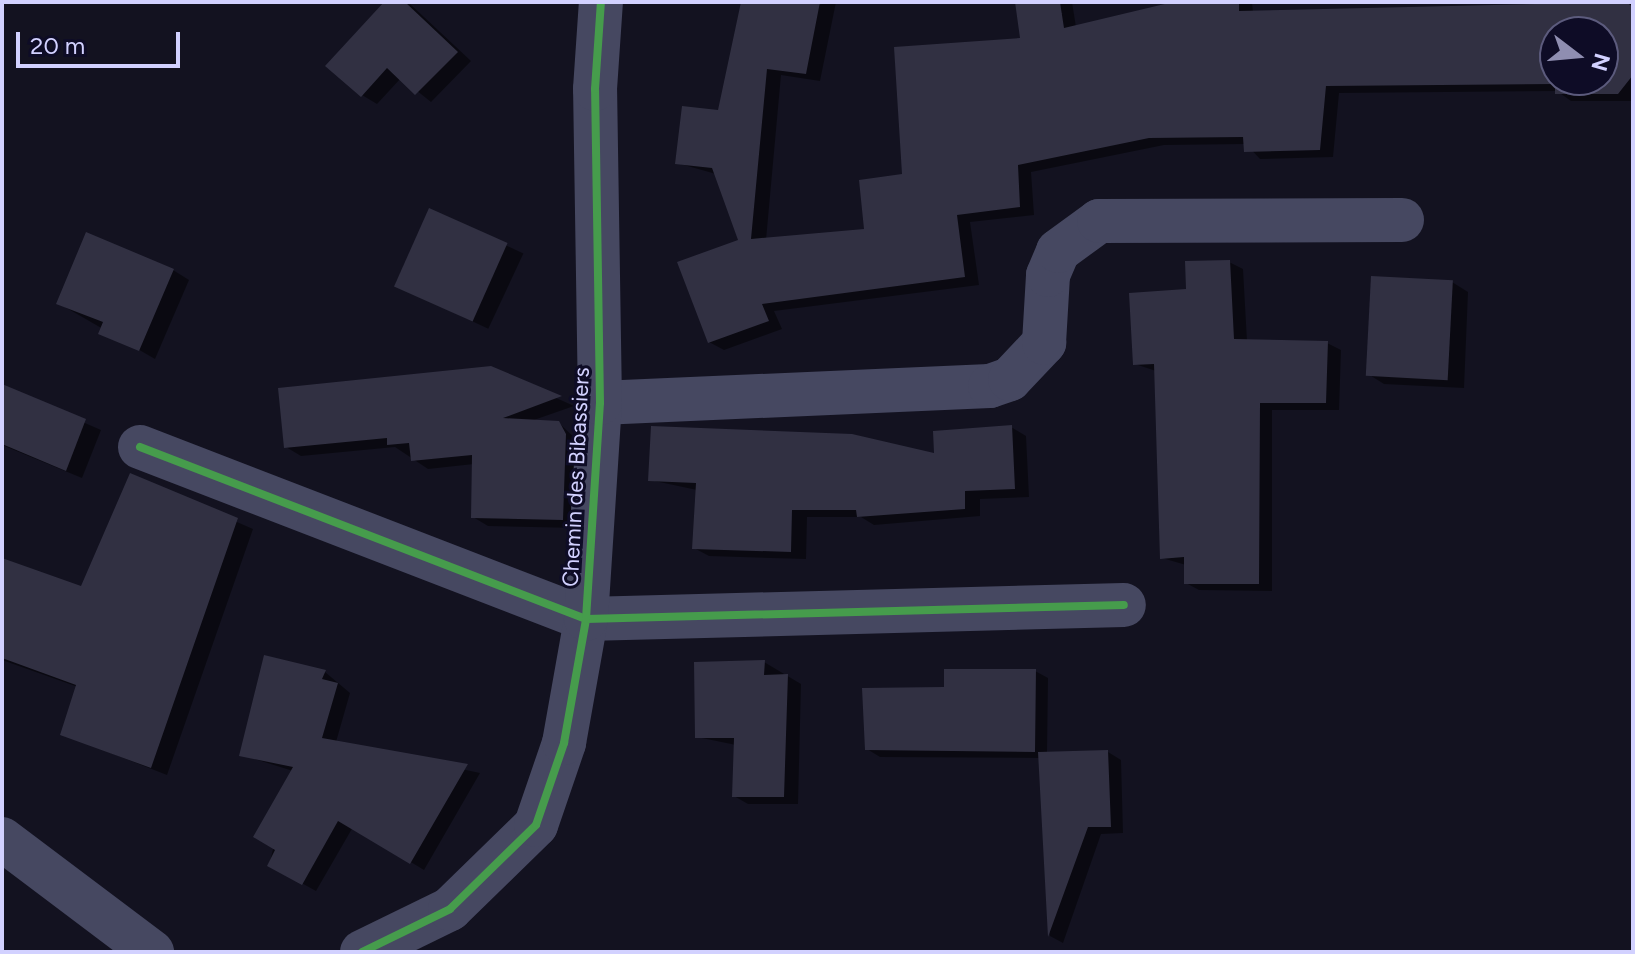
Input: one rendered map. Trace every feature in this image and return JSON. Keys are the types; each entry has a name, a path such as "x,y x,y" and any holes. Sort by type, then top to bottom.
{"street":[{"name":"Chemin des Bibassiers","path":"362,952 450,909 536,825 564,743 586,619 600,403 595,89 601,2"},
{"path":"600,403 990,386 1030,363 1044,343 1048,275 1058,251 1099,221 1402,220"},
{"path":"140,447 586,619 1124,605"},
{"path":"2,839 152,952"}],"building":[{"path":"384,2 405,2 458,52 415,95 387,68 361,97 325,66"},
{"path":"741,2 820,2 806,74 767,69 751,239 864,229 859,180 902,174 894,47 1020,38 1015,2 1060,2 1064,28 1173,2 1239,2 1239,11 1626,2 1633,7 1633,75 1619,93 1619,16 1539,16 1539,84 1326,86 1320,150 1244,152 1243,137 1149,138 1018,165 1020,207 957,215 965,277 762,304 769,321 708,343 677,262 738,240 712,168 675,164 682,106 718,110"},
{"path":"429,208 508,243 473,322 394,287"},
{"path":"86,232 174,269 139,351 98,334 103,322 56,304"},
{"path":"1230,260 1234,339 1328,341 1326,403 1260,403 1259,584 1184,584 1184,557 1160,559 1154,364 1133,365 1129,293 1186,289 1185,261"},
{"path":"1371,276 1453,280 1448,380 1366,376"},
{"path":"491,366 562,396 503,418 559,421 566,434 563,520 471,518 472,455 411,461 409,443 387,445 387,438 284,448 278,388"},
{"path":"2,384 86,419 66,471 2,444"},
{"path":"1012,425 1015,489 965,491 965,509 857,517 856,510 792,510 791,552 692,549 696,483 648,481 651,426 852,434 934,453 933,431"},
{"path":"130,473 238,518 151,768 60,735 76,685 2,658 2,558 81,586"},
{"path":"264,655 326,670 322,679 338,683 322,738 468,764 410,864 338,821 302,885 267,866 275,850 253,837 293,767 239,756"},
{"path":"765,660 764,675 788,674 784,797 732,797 734,738 695,738 694,662"},
{"path":"944,669 1036,669 1035,752 865,750 862,688 944,687"},
{"path":"1108,750 1111,827 1088,827 1048,937 1038,752"}],"cycle path":[{"path":"362,952 450,909 536,825 564,743 586,619 600,403 595,89 601,2"},
{"path":"140,447 586,619 1124,605"}]}
